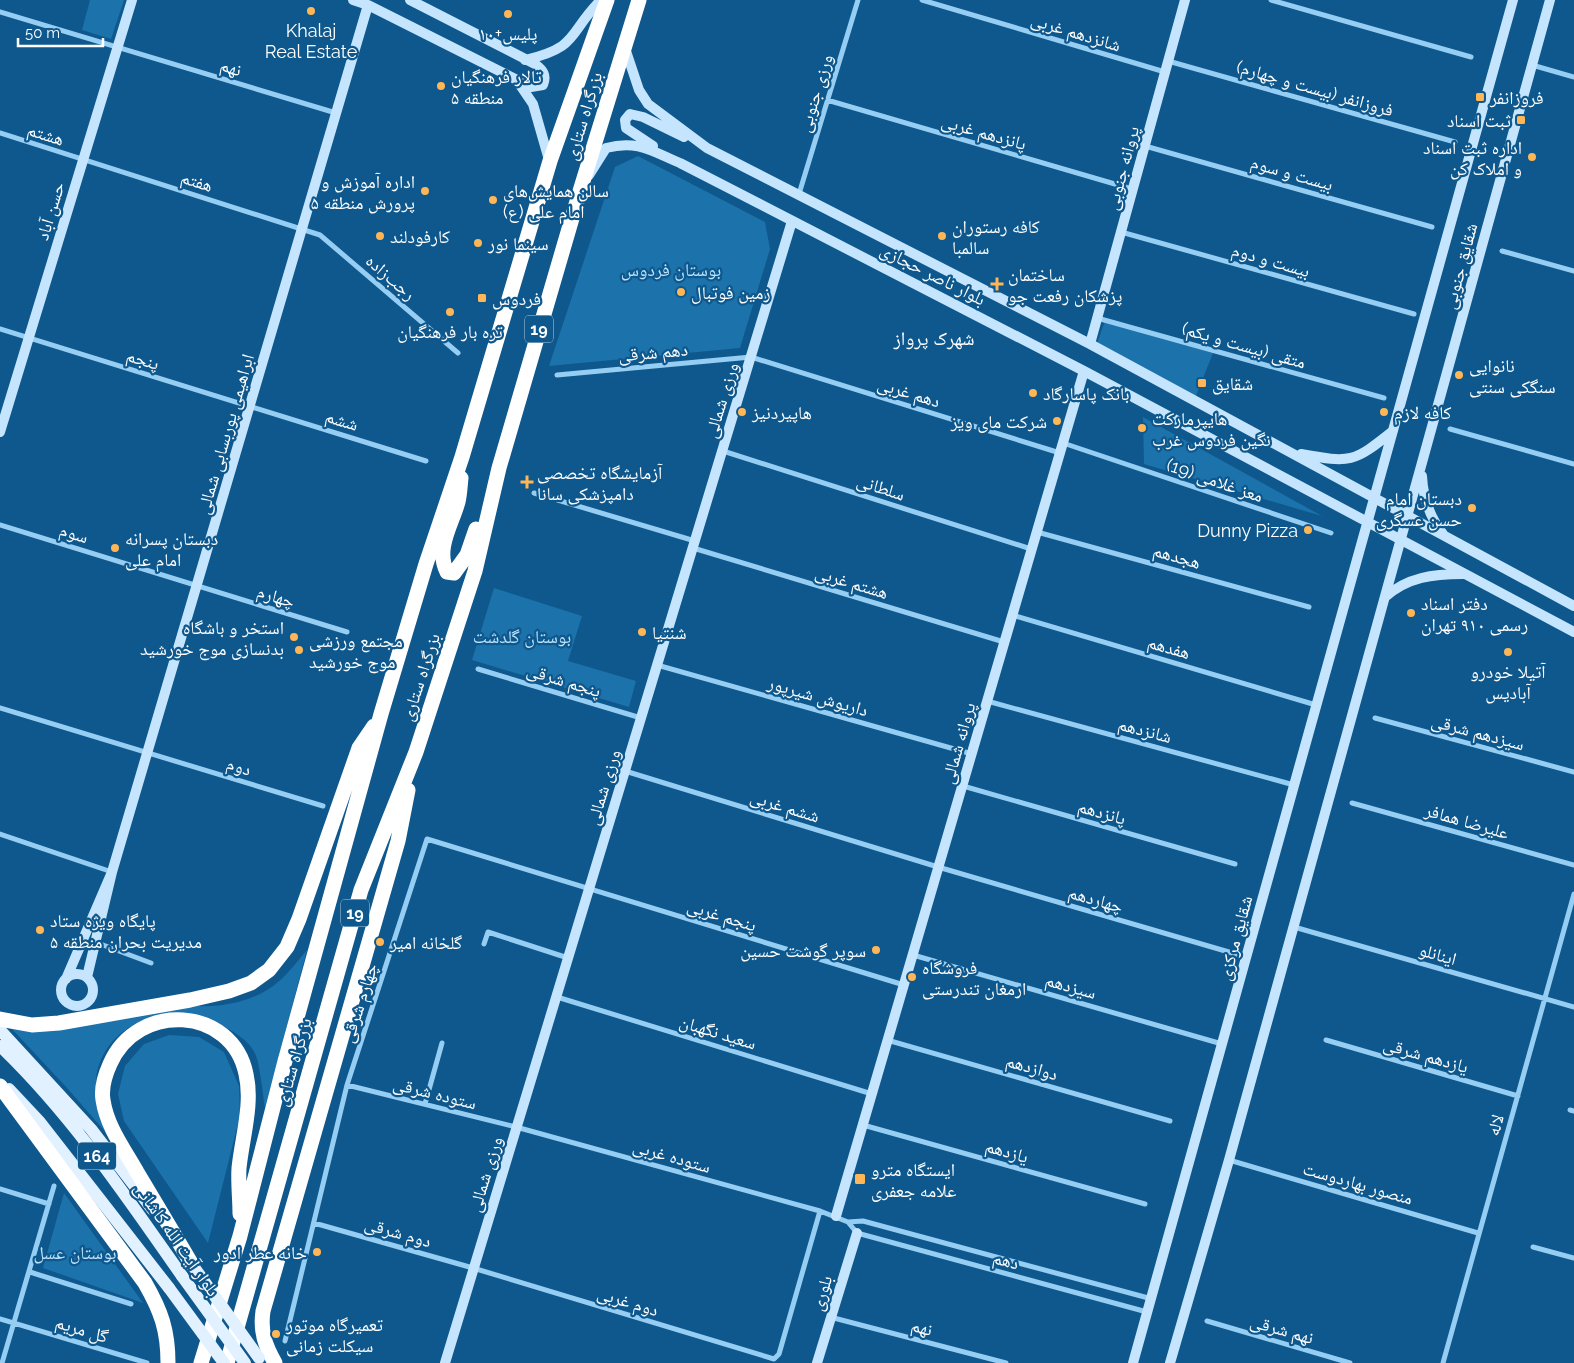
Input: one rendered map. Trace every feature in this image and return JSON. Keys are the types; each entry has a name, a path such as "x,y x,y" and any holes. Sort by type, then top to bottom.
{"highway":[{"name":"بزرگراه ستاری","path":"201,1363 240,1236 284,1061 381,714 426,564 462,457 550,162 607,0"},
{"name":"بزرگراه ستاری","path":"225,1363 361,890 416,752 475,571 499,468 580,191 639,0"},
{"path":"462,457 459,500 443,549 442,562 447,572 454,573 467,556 482,508 499,468"},
{"path":"0,1019 32,1025 190,1000 229,991 250,983 269,970 287,947 359,748 381,714"},
{"path":"275,1363 264,1345 261,1327 263,1312 398,841 416,752"},
{"path":"191,1263 110,1126 102,1099 105,1076 116,1049 138,1029 160,1020 184,1019 208,1026 228,1039 238,1053 246,1073 248,1098 239,1170 240,1236"},
{"path":"0,1086 145,1283 161,1312 168,1343 168,1363"}],"main road":[{"name":"حسن آباد","path":"0,432 132,0"},
{"path":"353,0 368,5 530,87 543,85 544,72 526,60 410,0"},
{"path":"526,60 550,54 563,47 573,38 589,12 601,0"},
{"name":"پروانه جنوبی","path":"1090,344 1185,0"},
{"name":"شقایق جنوبی","path":"1368,522 1513,0"},
{"name":"شقایق جنوبی","path":"1401,540 1550,0"},
{"name":"ابراهیمی پوربسابی شمالی","path":"87,977 112,872 368,5"},
{"name":"بلوار ناصر حجازی","path":"624,47 639,90 648,104 707,148 1090,344 1574,606"},
{"path":"516,79 534,104 550,162"},
{"path":"680,163 626,128 625,120 627,117 630,114 643,117 707,148"},
{"name":"بلوار ناصر حجازی","path":"580,191 606,148 635,144 680,163 1084,370 1574,632"},
{"name":"ورزی شمالی","path":"444,1363 792,220"},
{"name":"پروانه شمالی","path":"862,1124 1084,370"},
{"path":"1293,453 1342,461 1359,456 1393,431"},
{"path":"1422,464 1425,502 1435,523 1446,538"},
{"name":"شقایق مرکزی","path":"1133,1363 1368,522"},
{"path":"1170,1363 1229,1160 1401,540"},
{"path":"1385,597 1395,588 1417,578 1465,574"},
{"name":"ابراهیمی پوربسابی شمالی","path":"66,979 112,872"},
{"path":"79,974 87,977 93,986 92,996 85,1003 76,1005 64,997 62,988 66,979 79,974"},
{"path":"0,1030 91,1128 261,1360"},
{"name":"بلوار آیت الله کاشانی","path":"0,1046 50,1099 101,1161 245,1363"},
{"name":"بلوار آیت الله کاشانی","path":"0,1080 40,1121 225,1363"},
{"path":"836,1216 862,1124"},
{"name":"بلوری","path":"817,1363 857,1233"}],"street":[{"name":"ورزی جنوبی","path":"799,194 858,0"},
{"name":"شانزدهم غربی","path":"922,0 1165,72"},
{"path":"1271,0 1471,57"},
{"path":"0,12 118,46"},
{"name":"نهم","path":"118,46 336,113"},
{"name":"فروزانفر (بیست و چهارم)","path":"1168,61 1454,142"},
{"path":"1532,65 1574,77"},
{"name":"پانزدهم غربی","path":"827,100 1133,190"},
{"name":"هشتم","path":"0,134 83,161"},
{"name":"بیست و سوم","path":"1145,146 1432,227"},
{"name":"هفتم","path":"83,161 302,227"},
{"name":"رجب‌زاده","path":"302,227 320,234 458,353"},
{"name":"بیست و دوم","path":"1121,232 1414,314"},
{"path":"1502,251 1574,271"},
{"name":"متقی (بیست و یکم)","path":"1097,318 1384,398"},
{"path":"0,329 29,338"},
{"name":"پنجم","path":"29,338 250,406"},
{"name":"دهم شرقی","path":"557,375 751,357"},
{"name":"دهم غربی","path":"751,357 1062,448"},
{"name":"ششم","path":"250,406 426,460"},
{"path":"1450,429 1574,464"},
{"name":"معز غلامی (19)","path":"1062,448 1331,533"},
{"name":"سلطانی","path":"722,450 1032,550"},
{"name":"هشتم غربی","path":"534,493 1004,642"},
{"name":"سوم","path":"0,525 197,586"},
{"name":"هجدهم","path":"1037,532 1309,607"},
{"name":"چهارم","path":"197,586 347,632"},
{"name":"هفدهم","path":"1012,616 1317,705"},
{"name":"داریوش شیرپور","path":"657,665 972,754"},
{"name":"پنجم شرقی","path":"478,669 641,718"},
{"name":"شانزدهم","path":"987,701 1295,786"},
{"name":"دوم","path":"0,708 323,806"},
{"name":"سیزدهم شرقی","path":"1375,718 1574,772"},
{"name":"ششم غربی","path":"625,771 938,867"},
{"name":"پانزدهم","path":"962,786 1234,864"},
{"name":"علیرضا همافر","path":"1352,803 1574,866"},
{"path":"0,834 112,872"},
{"name":"چهارم شرقی","path":"285,1341 347,1085 427,839 589,889"},
{"name":"چهاردهم","path":"938,867 1247,957"},
{"name":"پنجم غربی","path":"589,889 904,985"},
{"name":"لاله","path":"1443,1363 1574,894"},
{"name":"اینانلو","path":"1294,927 1574,1008"},
{"path":"484,944 488,932 568,958"},
{"path":"94,942 152,963"},
{"name":"سیزدهم","path":"912,955 1223,1044"},
{"name":"سعید نگهبان","path":"556,997 872,1094"},
{"name":"دوازدهم","path":"887,1040 1170,1121"},
{"name":"یازدهم شرقی","path":"1326,1040 1518,1096"},
{"path":"425,1104 442,1043"},
{"name":"ستوده شرقی","path":"347,1085 516,1127"},
{"name":"یازدهم","path":"862,1124 1145,1204"},
{"name":"ستوده غربی","path":"516,1127 820,1211 848,1222"},
{"name":"منصور بهاردوست","path":"1229,1160 1478,1233"},
{"path":"2,1363 54,1186"},
{"path":"0,1189 49,1204"},
{"name":"دوم غربی","path":"474,1268 774,1360 779,1354 820,1211"},
{"name":"دهم","path":"848,1222 863,1221 1152,1300"},
{"path":"848,1222 857,1233"},
{"name":"دوم شرقی","path":"314,1223 474,1268"},
{"name":"دهم","path":"857,1233 1148,1313"},
{"path":"1533,1247 1574,1258"},
{"path":"30,1272 131,1304"},
{"name":"نهم","path":"830,1317 1006,1363"},
{"path":"0,1319 15,1323"},
{"name":"نهم شرقی","path":"1207,1321 1350,1363"},
{"name":"گل مریم","path":"15,1323 147,1363"}],"green space":[{"path":"90,0 124,0 111,39 82,30"},
{"name":"بوستان فردوس","path":"638,156 765,222 770,249 740,348 549,366 615,167"},
{"path":"1105,321 1213,353 1196,396 1096,346"},
{"path":"1143,417 1322,516 1144,464"},
{"name":"بوستان گلدشت","path":"494,588 582,616 568,661 636,681 629,707 472,660"},
{"path":"307,950 265,1108 257,1061 252,1048 245,1041 221,1025 202,1016 192,1014 161,1015 133,1025 110,1044 102,1057 97,1072 96,1087 108,1135 12,1029 32,1031 186,1005 210,1006 247,1000 278,982"},
{"path":"169,1035 199,1037 224,1052 239,1086 240,1116 208,1243 124,1121 118,1094 125,1066 144,1044"},
{"name":"بوستان عسل","path":"64,1193 143,1303 43,1268"}],"place":[{"name":"Khalaj Real Estate","path":"311,11"},
{"name":"پلیس+١٠","path":"508,14"},
{"name":"تالار فرهنگیان منطقه ۵","path":"441,86"},
{"name":"فروزانفر","path":"1480,97"},
{"name":"ثبت اسناد","path":"1521,120"},
{"name":"اداره ثبت اسناد و املاک کن","path":"1532,157"},
{"name":"اداره آموزش و پرورش منطقه ۵","path":"425,191"},
{"name":"سالن همایش‌های امام علی (ع)","path":"493,200"},
{"name":"کارفودلند","path":"380,236"},
{"name":"کافه رستوران سالمبا","path":"942,236"},
{"name":"سینما نور","path":"478,243"},
{"name":"ساختمان پزشكان رفعت جو","path":"997,284"},
{"name":"زمین فوتبال","path":"681,292"},
{"name":"فردوس","path":"482,298"},
{"name":"تره بار فرهنگیان","path":"450,312"},
{"name":"نانوایی سنگکی سنتی","path":"1459,375"},
{"name":"شقایق","path":"1202,383"},
{"name":"بانک پاسارگاد","path":"1033,393"},
{"name":"هاپیردنیز","path":"742,412"},
{"name":"کافه لازم","path":"1384,412"},
{"name":"شرکت مای ویز","path":"1057,421"},
{"name":"هایپرمارکت نگین فردوس غرب","path":"1142,428"},
{"name":"آزمایشگاه تخصصی دامپزشکی سانا","path":"527,482"},
{"name":"دبستان امام حسن عسگری","path":"1472,508"},
{"name":"Dunny Pizza","path":"1308,530"},
{"name":"دبستان پسرانه امام علی","path":"115,548"},
{"name":"دفتر اسناد رسمی ۹۱۰ تهران","path":"1411,613"},
{"name":"شنتیا","path":"642,632"},
{"name":"استخر و باشگاه بدنسازی موج خورشید","path":"294,637"},
{"name":"مجتمع ورزشی موج خورشید","path":"299,650"},
{"name":"آتیلا خودرو آبادیس","path":"1508,652"},
{"name":"پایگاه ویژه ستاد مدیریت بحران منطقه ۵","path":"40,930"},
{"name":"گلخانه امیر","path":"380,942"},
{"name":"سوپر گوشت حسین","path":"876,950"},
{"name":"فروشگاه ارمغان تندرستی","path":"912,977"},
{"name":"ایستگاه مترو علامه جعفری","path":"860,1179"},
{"name":"خانه عطر ادور","path":"317,1252"},
{"name":"تعمیرگاه موتور سیکلت زمانی","path":"276,1334"}],"district":[{"name":"شهرک پرواز","path":"934,338"}]}
